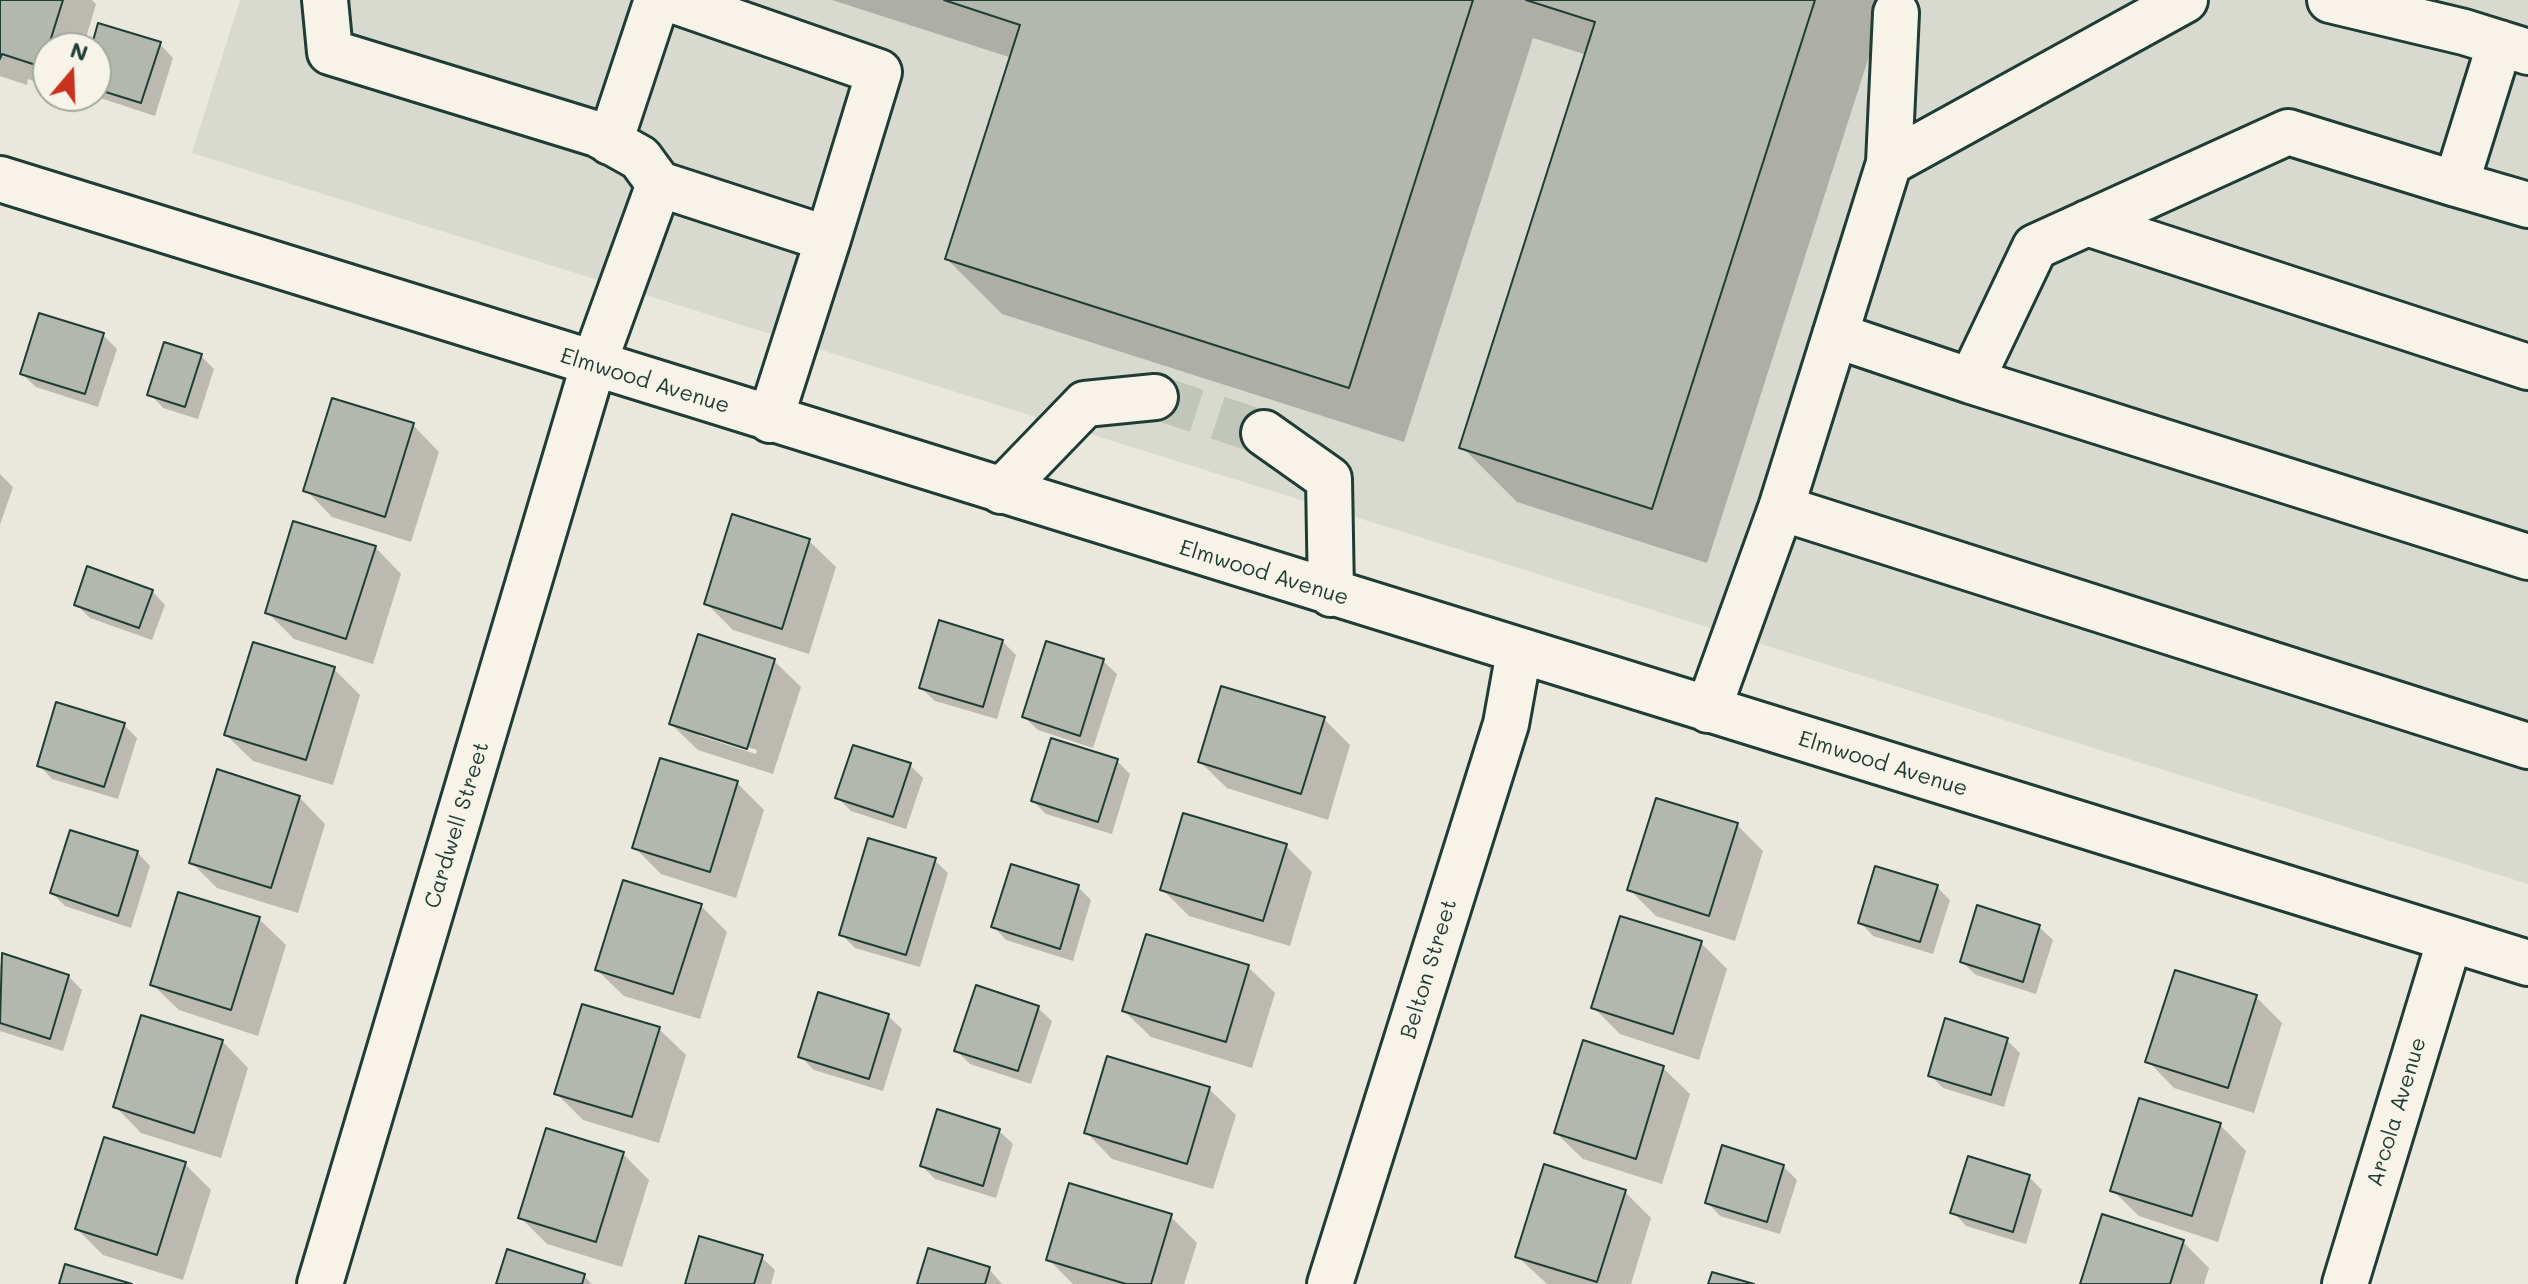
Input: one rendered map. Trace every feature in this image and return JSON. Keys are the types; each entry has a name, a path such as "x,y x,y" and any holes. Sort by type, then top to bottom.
{"street":[{"path":"325,0 330,52 597,134 640,158 659,184 828,239"},
{"path":"610,142 657,0"},
{"path":"672,0 879,72 770,420"},
{"path":"1889,163 2185,0"},
{"path":"2330,0 2491,32 2456,184"},
{"path":"1708,710 1781,508 1889,163 1896,13"},
{"path":"1971,381 2035,247 2288,132 2528,205"},
{"name":"Elmwood Avenue","path":"0,179 593,366 2528,963"},
{"name":"Cardwell Street","path":"320,1284 593,366 659,184"},
{"path":"2087,223 2528,367"},
{"path":"1835,335 2528,557"},
{"path":"1001,491 1085,404 1155,397"},
{"path":"1264,433 1329,479 1331,594"},
{"path":"1781,508 2528,746"},
{"name":"Belton Street","path":"1330,1284 1506,724 1519,652"},
{"name":"Arcola Avenue","path":"2345,1284 2450,939"}],"shaded area":[{"path":"240,0 2528,0 2528,884 192,153"}],"building":[{"path":"0,0 63,0 53,32 32,32 32,64 2,54 0,59"},
{"path":"944,0 1473,0 1349,388 945,259 1020,25"},
{"path":"1526,0 1815,0 1652,509 1459,448 1595,22"},
{"path":"98,23 161,42 141,103 112,94 112,32 95,32"},
{"path":"39,313 104,333 85,394 20,374"},
{"path":"164,342 202,354 185,407 147,395"},
{"path":"332,398 414,423 385,517 303,491"},
{"path":"732,514 810,539 782,629 704,604"},
{"path":"293,521 376,546 346,639 265,613"},
{"path":"87,566 153,590 139,628 74,605"},
{"path":"939,620 1003,640 983,707 919,688"},
{"path":"698,634 775,659 747,749 669,724"},
{"path":"1046,641 1104,659 1080,736 1022,717"},
{"path":"253,642 335,667 306,760 224,735"},
{"path":"1221,686 1325,717 1301,794 1198,762"},
{"path":"56,702 125,723 104,787 37,766"},
{"path":"1051,738 1118,759 1098,822 1031,801"},
{"path":"853,745 911,763 893,817 835,798"},
{"path":"660,758 738,781 710,872 632,848"},
{"path":"217,769 300,796 271,888 189,863"},
{"path":"1656,798 1738,823 1709,916 1627,890"},
{"path":"1183,813 1287,844 1263,921 1160,890"},
{"path":"70,830 138,851 118,916 50,893"},
{"path":"868,838 936,858 906,955 839,935"},
{"path":"1011,864 1079,885 1060,949 991,927"},
{"path":"1875,866 1938,885 1920,942 1858,923"},
{"path":"623,880 702,904 673,994 595,970"},
{"path":"178,892 260,917 231,1010 150,985"},
{"path":"1977,905 2040,925 2023,982 1960,962"},
{"path":"1620,916 1702,941 1673,1034 1591,1008"},
{"path":"1146,934 1249,965 1226,1042 1122,1011"},
{"path":"2,953 69,975 50,1039 0,1023"},
{"path":"2175,970 2257,995 2228,1088 2145,1062"},
{"path":"976,985 1039,1006 1018,1071 954,1051"},
{"path":"818,992 889,1014 869,1079 798,1057"},
{"path":"582,1004 660,1027 632,1117 554,1094"},
{"path":"141,1015 223,1040 194,1133 113,1107"},
{"path":"1945,1018 2008,1038 1991,1095 1928,1076"},
{"path":"1583,1040 1664,1066 1636,1159 1554,1133"},
{"path":"1107,1056 1210,1087 1187,1164 1084,1133"},
{"path":"2139,1098 2221,1123 2192,1216 2110,1191"},
{"path":"937,1109 1000,1129 983,1186 920,1166"},
{"path":"546,1128 624,1152 596,1242 518,1218"},
{"path":"104,1137 186,1162 157,1255 75,1229"},
{"path":"1722,1145 1784,1165 1767,1222 1705,1203"},
{"path":"1968,1156 2030,1175 2013,1232 1950,1213"},
{"path":"1544,1164 1626,1190 1597,1282 1515,1257"},
{"path":"1069,1183 1172,1214 1151,1284 1126,1284 1046,1260"},
{"path":"2102,1214 2184,1240 2170,1284 2080,1284"},
{"path":"699,1236 763,1255 754,1284 685,1284"},
{"path":"928,1248 990,1267 985,1284 917,1284"},
{"path":"507,1249 585,1274 582,1284 496,1284"},
{"path":"65,1264 132,1284 59,1284"},
{"path":"1712,1272 1754,1284 1708,1284"}],"tunnel":[{"path":"1155,397 1264,433"}]}
